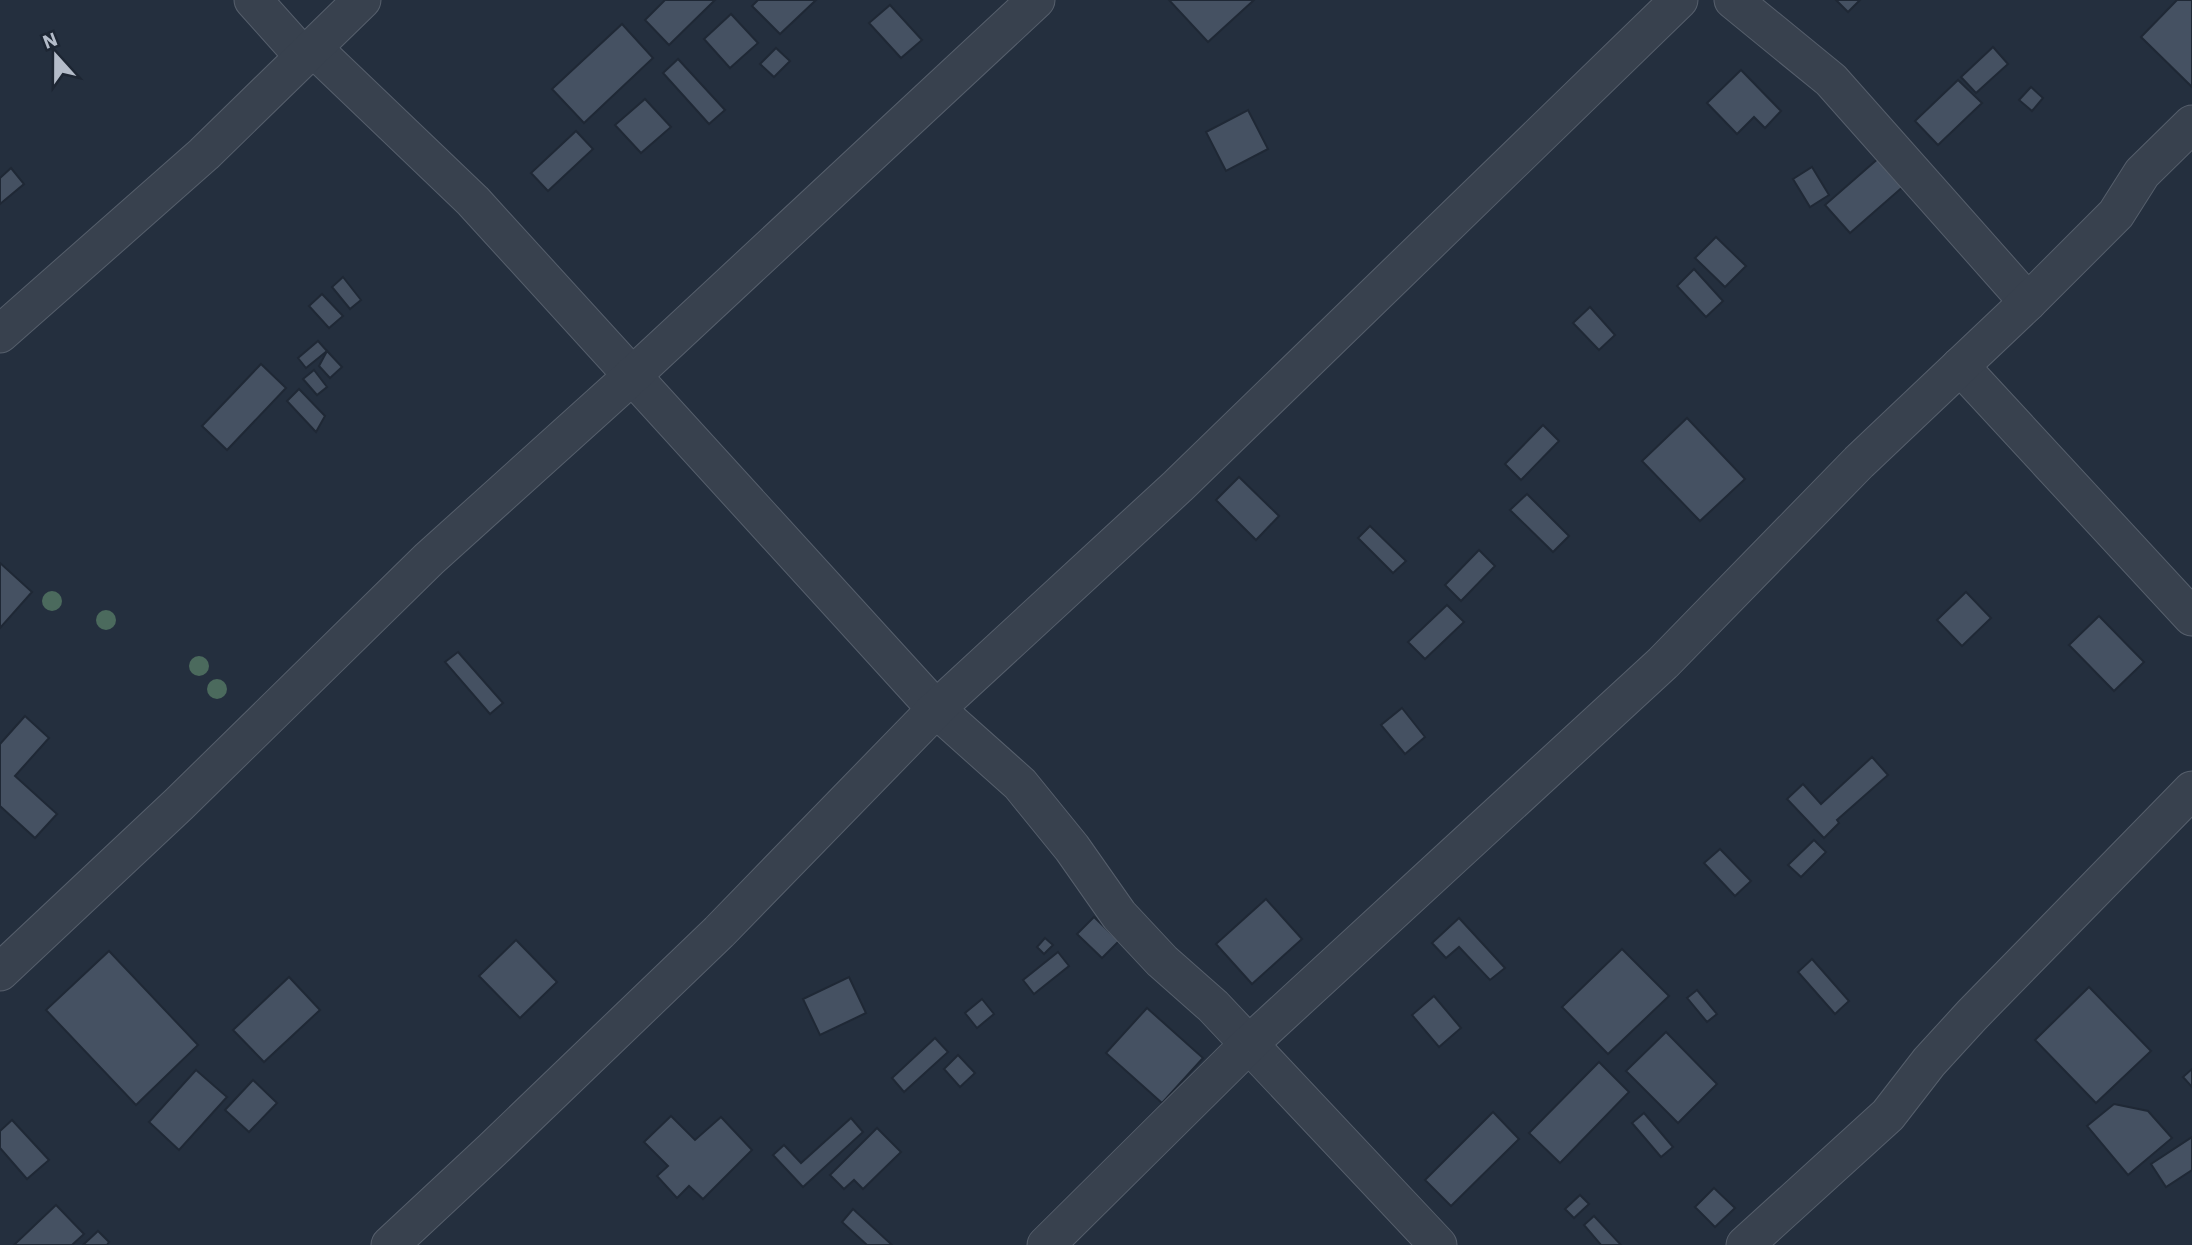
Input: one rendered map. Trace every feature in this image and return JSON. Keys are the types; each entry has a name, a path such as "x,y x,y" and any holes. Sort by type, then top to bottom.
{"street":[{"path":"253,0 473,201 936,709 1020,784 1072,848 1119,915 1163,961 1213,1006 1438,1245"},
{"path":"0,334 204,154 362,0"},
{"path":"0,972 179,804 429,559 633,375 1036,0"},
{"path":"390,1245 719,932 936,709 1178,486 1679,0"},
{"path":"1733,0 1831,80 2028,302"},
{"path":"1046,1245 1249,1044 1663,663 1859,462 2028,302 2116,214 2142,173 2192,124"},
{"path":"1960,366 2192,617"},
{"path":"1745,1245 1888,1115 1929,1062 1972,1014 2192,790"}],"building":[{"path":"665,0 715,0 669,45 645,20"},
{"path":"758,0 816,0 780,34 752,6"},
{"path":"1169,0 1254,0 1208,42"},
{"path":"1836,0 1860,0 1848,12"},
{"path":"2177,0 2192,0 2192,87 2141,37"},
{"path":"890,5 922,40 901,58 869,23"},
{"path":"731,14 758,43 730,68 704,39"},
{"path":"622,24 653,58 584,123 552,89"},
{"path":"1993,47 2008,64 1976,93 1961,77"},
{"path":"776,48 790,61 774,77 760,64"},
{"path":"678,59 725,110 709,124 663,73"},
{"path":"1741,70 1781,111 1765,128 1754,117 1737,134 1707,103"},
{"path":"1958,80 1982,103 1938,145 1915,121"},
{"path":"2031,87 2043,98 2032,111 2019,100"},
{"path":"645,99 671,127 641,153 615,125"},
{"path":"1248,110 1268,149 1226,171 1206,132"},
{"path":"576,131 593,149 548,191 531,173"},
{"path":"1880,157 1905,185 1850,233 1825,205"},
{"path":"1812,167 1829,195 1810,207 1793,179"},
{"path":"11,168 24,184 0,204 0,178"},
{"path":"1716,237 1746,266 1725,287 1695,258"},
{"path":"1694,269 1723,301 1706,317 1677,286"},
{"path":"343,277 361,300 350,309 332,287"},
{"path":"322,294 343,316 329,328 309,306"},
{"path":"1590,307 1615,335 1599,350 1573,323"},
{"path":"318,341 327,351 306,368 298,358"},
{"path":"327,351 342,367 330,378 319,366"},
{"path":"261,364 286,388 227,450 202,426"},
{"path":"314,370 327,387 317,395 303,379"},
{"path":"299,389 325,416 316,432 287,401"},
{"path":"1687,418 1745,479 1700,521 1642,461"},
{"path":"1543,425 1559,441 1521,480 1505,464"},
{"path":"1239,477 1279,516 1256,540 1216,500"},
{"path":"1527,494 1569,536 1553,552 1510,510"},
{"path":"1370,526 1406,561 1393,573 1358,538"},
{"path":"1479,550 1495,566 1461,601 1445,585"},
{"path":"0,563 32,592 0,628"},
{"path":"1966,592 1991,618 1962,646 1937,620"},
{"path":"1447,605 1464,622 1425,659 1408,642"},
{"path":"2099,616 2144,662 2114,691 2069,645"},
{"path":"458,652 503,703 490,714 445,662"},
{"path":"1402,708 1425,737 1405,754 1381,725"},
{"path":"25,716 49,738 15,776 57,814 35,838 0,806 0,744"},
{"path":"1872,757 1888,775 1837,820 1839,823 1824,838 1787,799 1803,784 1821,804"},
{"path":"1814,840 1826,852 1801,877 1788,865"},
{"path":"1720,849 1751,881 1735,896 1704,863"},
{"path":"1266,899 1302,939 1252,984 1216,944"},
{"path":"1094,917 1119,941 1102,958 1077,934"},
{"path":"1459,918 1505,968 1490,980 1459,947 1446,958 1432,943"},
{"path":"1045,938 1053,945 1044,954 1037,947"},
{"path":"516,940 557,982 520,1018 479,976"},
{"path":"1622,949 1669,996 1608,1054 1562,1007"},
{"path":"109,951 198,1045 136,1105 46,1010"},
{"path":"1058,952 1069,966 1034,994 1023,980"},
{"path":"1812,959 1849,1001 1835,1014 1798,972"},
{"path":"289,977 320,1010 264,1062 233,1030"},
{"path":"849,977 866,1013 820,1035 803,999"},
{"path":"2089,987 2151,1051 2096,1103 2035,1040"},
{"path":"1697,990 1717,1014 1707,1022 1687,998"},
{"path":"1434,996 1461,1028 1439,1047 1412,1015"},
{"path":"982,999 994,1014 977,1028 965,1013"},
{"path":"1147,1008 1203,1058 1162,1103 1106,1053"},
{"path":"1666,1032 1717,1084 1678,1123 1626,1071"},
{"path":"935,1038 948,1052 904,1092 892,1078"},
{"path":"958,1055 975,1073 960,1087 944,1069"},
{"path":"1599,1062 1629,1092 1560,1163 1529,1133"},
{"path":"2192,1069 2192,1087 2183,1077"},
{"path":"196,1070 227,1097 179,1150 149,1122"},
{"path":"253,1080 277,1103 249,1132 225,1110"},
{"path":"2114,1104 2148,1111 2172,1138 2128,1175 2087,1126"},
{"path":"1493,1112 1519,1139 1451,1206 1425,1180"},
{"path":"1644,1113 1673,1147 1661,1157 1632,1123"},
{"path":"671,1116 695,1140 721,1117 752,1150 703,1199 689,1186 677,1198 657,1176 668,1166 644,1142"},
{"path":"851,1118 863,1132 803,1187 773,1155 784,1145 801,1163"},
{"path":"12,1120 49,1160 27,1179 0,1148 0,1131"},
{"path":"877,1128 901,1152 863,1189 854,1180 844,1189 830,1175"},
{"path":"2192,1137 2192,1170 2166,1187 2151,1164"},
{"path":"1714,1188 1735,1208 1715,1227 1695,1207"},
{"path":"1580,1195 1589,1204 1574,1218 1565,1209"},
{"path":"56,1205 84,1234 72,1245 14,1245"},
{"path":"853,1209 892,1245 867,1245 842,1222"},
{"path":"1594,1216 1621,1245 1601,1245 1584,1225"},
{"path":"98,1231 109,1242 107,1245 83,1245"}]}
